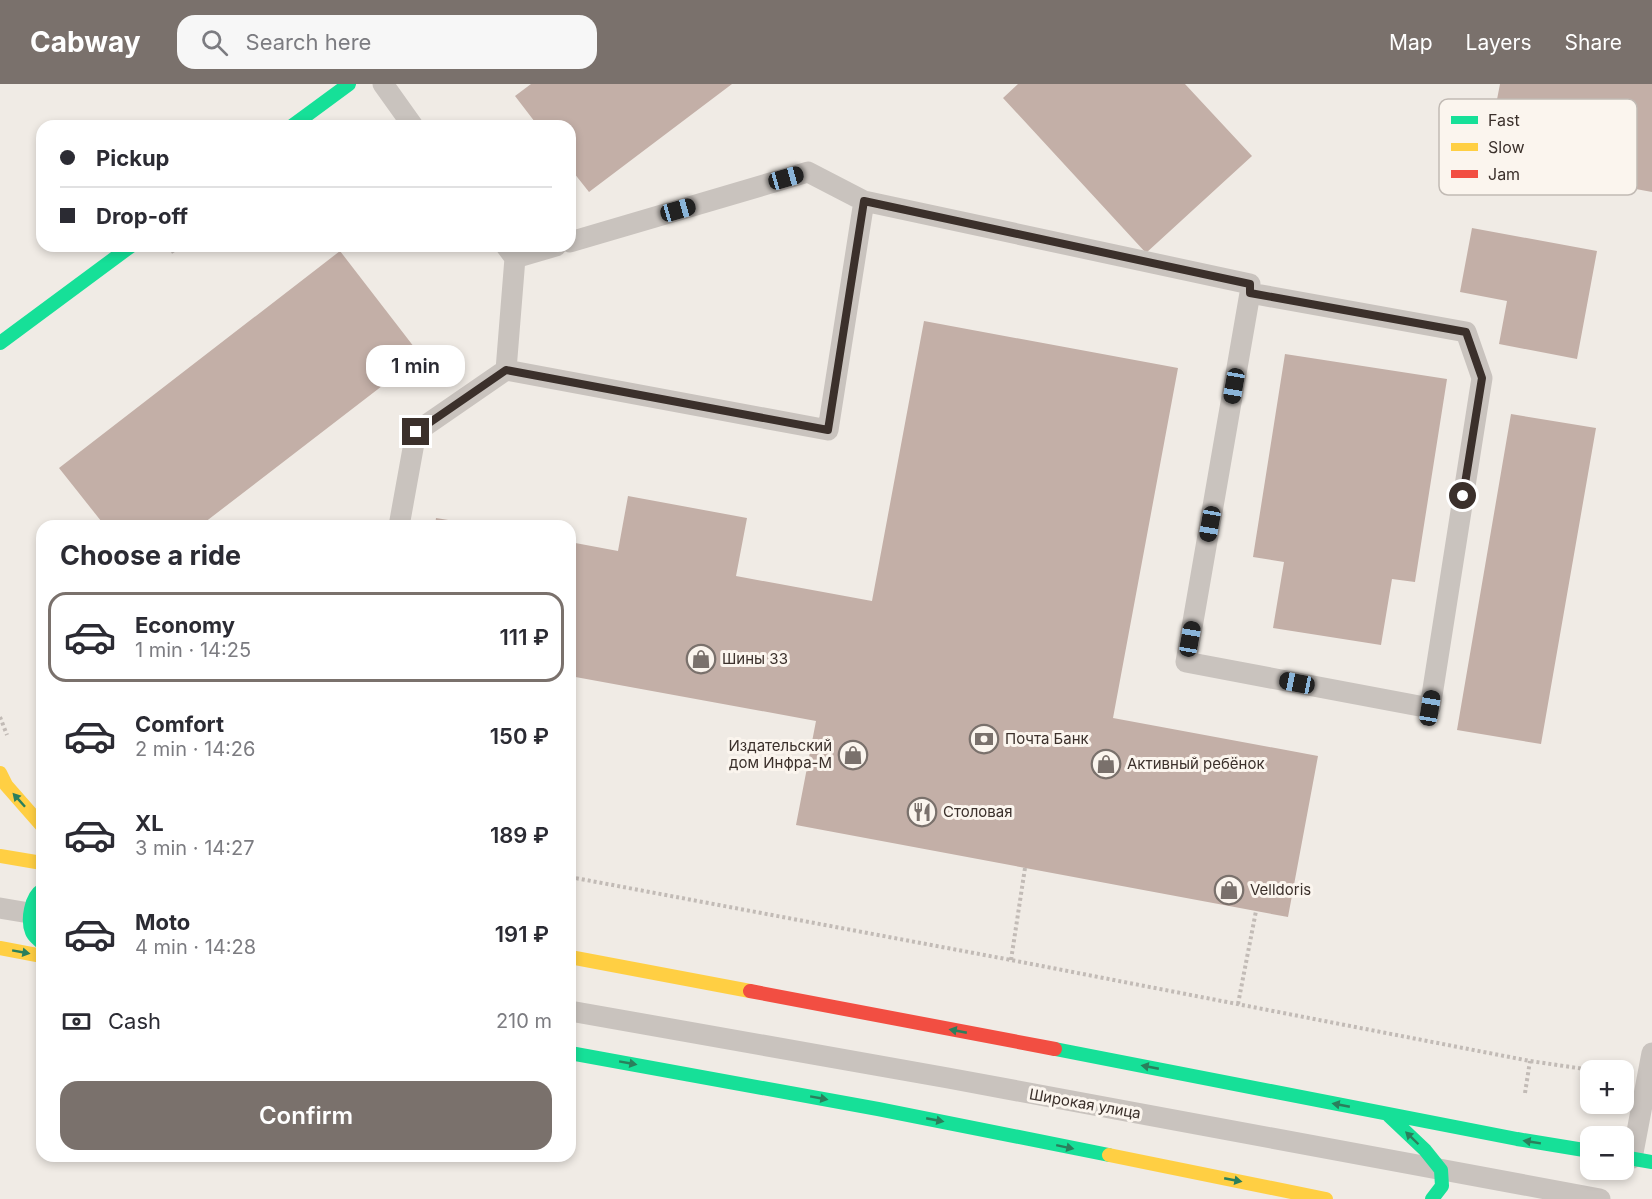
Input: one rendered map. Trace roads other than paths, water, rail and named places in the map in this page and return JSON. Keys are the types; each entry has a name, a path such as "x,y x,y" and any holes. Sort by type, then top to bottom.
{"main road":[{"path":"300,120 349,84"},
{"path":"0,343 123,252"},
{"path":"0,773 6,786 36,819"},
{"path":"0,856 36,862"},
{"path":"36,914 32,933 36,937"},
{"path":"0,948 36,955"},
{"path":"576,958 1256,1087 1517,1140 1580,1149"},
{"path":"576,1054 878,1108 1326,1199"},
{"path":"1387,1114 1425,1150 1441,1170 1442,1186 1432,1199"}],"lane":[{"path":"383,84 410,120"},
{"path":"576,240 808,172 864,201 1250,284 1186,662 1430,708 1482,378 1466,332 1250,293"},
{"path":"400,520 416,432 506,370 828,430 864,201"},
{"path":"506,370 511,252"},
{"path":"0,908 36,914"},
{"name":"Широкая улица","path":"576,1012 959,1080 1599,1199"},
{"path":"1636,1159 1652,1053"}],"place":[{"name":"Шины 33","path":"701,659"},
{"name":"Почта Банк","path":"984,739"},
{"name":"Издательский дом Инфра-М","path":"853,755"},
{"name":"Активный ребёнок","path":"1106,764"},
{"name":"Столовая","path":"922,812"},
{"name":"Velldoris","path":"1229,890"}]}
